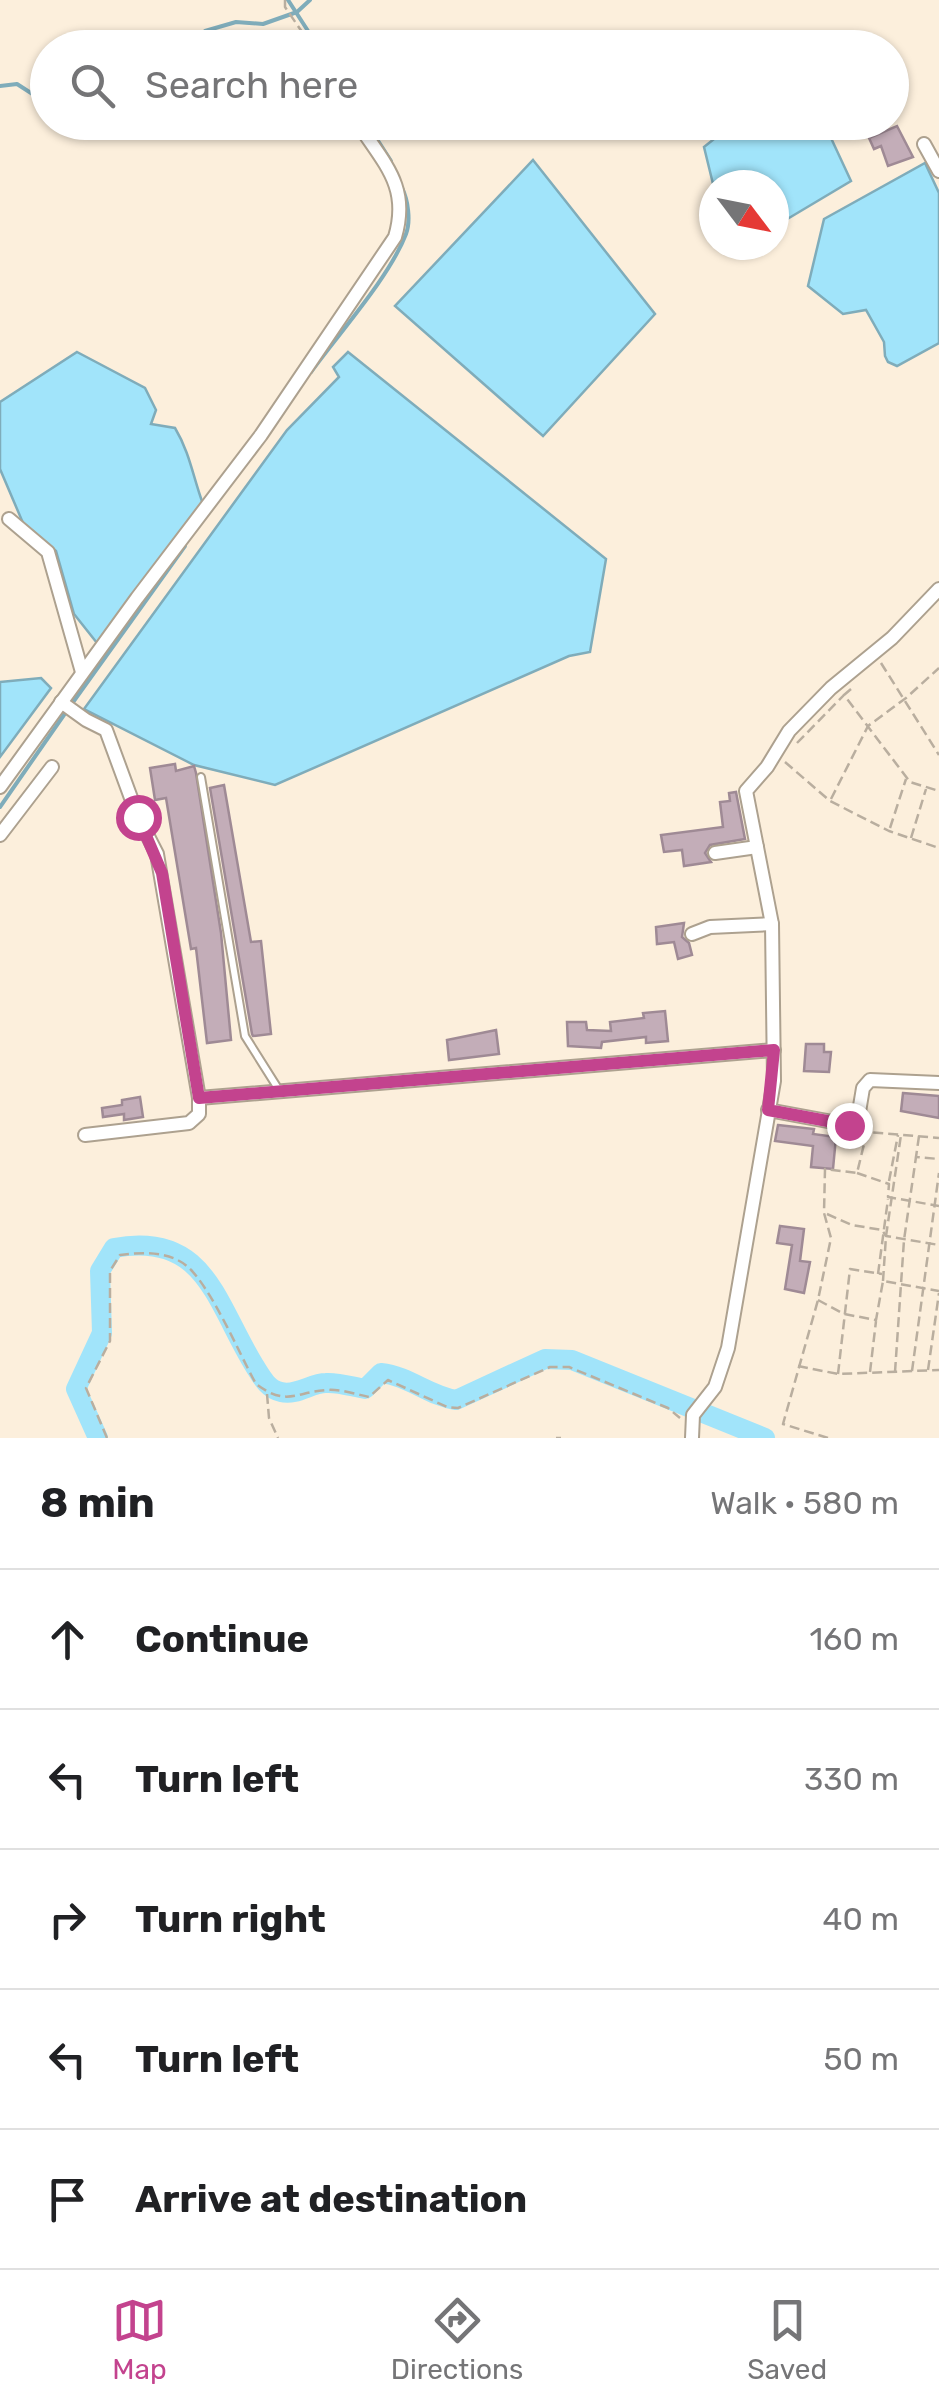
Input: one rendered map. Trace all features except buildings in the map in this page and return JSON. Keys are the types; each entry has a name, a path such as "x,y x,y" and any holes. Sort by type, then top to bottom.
{"street":[{"path":"0,787 66,706 82,672 261,435 395,237 402,214 401,195 368,140"},
{"path":"924,144 939,171"},
{"path":"9,519 48,552 82,672"},
{"path":"692,1438 688,1417 715,1386 728,1348 768,1110 774,1050 772,924 746,792 767,767 788,731 831,688 892,638 939,589"},
{"path":"66,706 109,734 138,817 157,854 199,1098 199,1114 189,1123 85,1135"},
{"path":"0,835 52,767"},
{"path":"715,853 757,847"},
{"path":"692,934 710,927 772,924"},
{"path":"199,1098 774,1050"},
{"path":"768,1110 849,1125 858,1118 863,1088 870,1080 939,1083"}],"lane":[{"path":"201,777 245,1036 279,1090"}],"path":[{"path":"285,0 285,7 301,30"},
{"path":"880,662 939,754"},
{"path":"830,801 868,726 939,668"},
{"path":"794,746 856,684"},
{"path":"844,695 910,782 939,792"},
{"path":"781,759 830,801 889,831 939,848"},
{"path":"889,831 906,777"},
{"path":"910,840 926,788"},
{"path":"857,1173 867,1132 939,1138"},
{"path":"870,1372 883,1281 882,1230 900,1134"},
{"path":"881,1274 900,1134"},
{"path":"895,1372 904,1240 919,1136"},
{"path":"916,1157 939,1160"},
{"path":"828,1438 783,1424 831,1238 824,1213 826,1169 857,1173 889,1184"},
{"path":"912,1371 939,1173"},
{"path":"890,1198 937,1206"},
{"path":"824,1213 882,1230 886,1236 939,1245"},
{"path":"107,1438 86,1388 110,1341 110,1271 120,1256 147,1251 186,1264 201,1283 256,1384 287,1399 328,1390 369,1396 388,1380 447,1407 458,1408 550,1367 569,1366 688,1417"},
{"path":"838,1374 850,1270 881,1274"},
{"path":"883,1281 939,1291 928,1370"},
{"path":"818,1300 844,1314 876,1320"},
{"path":"798,1366 838,1374 939,1370"},
{"path":"267,1392 268,1418 278,1438"}],"water":[{"path":"713,140 832,140 851,181 789,218 789,170 710,170 704,147"},
{"path":"533,160 655,314 543,436 395,306"},
{"path":"925,163 939,193 939,343 897,366 888,362 884,342 866,310 843,314 808,286 824,219"},
{"path":"77,352 145,388 156,410 151,424 175,428 203,504 97,643 74,614 56,551 23,523 0,469 0,402"},
{"path":"348,352 606,559 590,652 569,656 275,785 194,765 84,709 287,430 339,377 333,367"},
{"path":"41,678 51,688 0,757 0,682"}],"waterway":[{"path":"288,0 307,30"},
{"path":"208,30 236,22 263,24 297,12 310,0"},
{"path":"0,86 17,84 30,92"},
{"path":"378,140 391,161"},
{"path":"311,372 376,287 398,251 408,223 402,188"},
{"path":"71,705 185,546"},
{"path":"0,807 66,712"},
{"path":"98,1438 76,1389 102,1333 100,1271 114,1248 145,1246 169,1250 204,1276 262,1378 281,1392 326,1383 365,1389 381,1373 456,1400 545,1359 572,1360 765,1438"}],"route":[{"path":"138,817 162,873 199,1098 774,1050 774,1081 768,1110 849,1125"}]}
